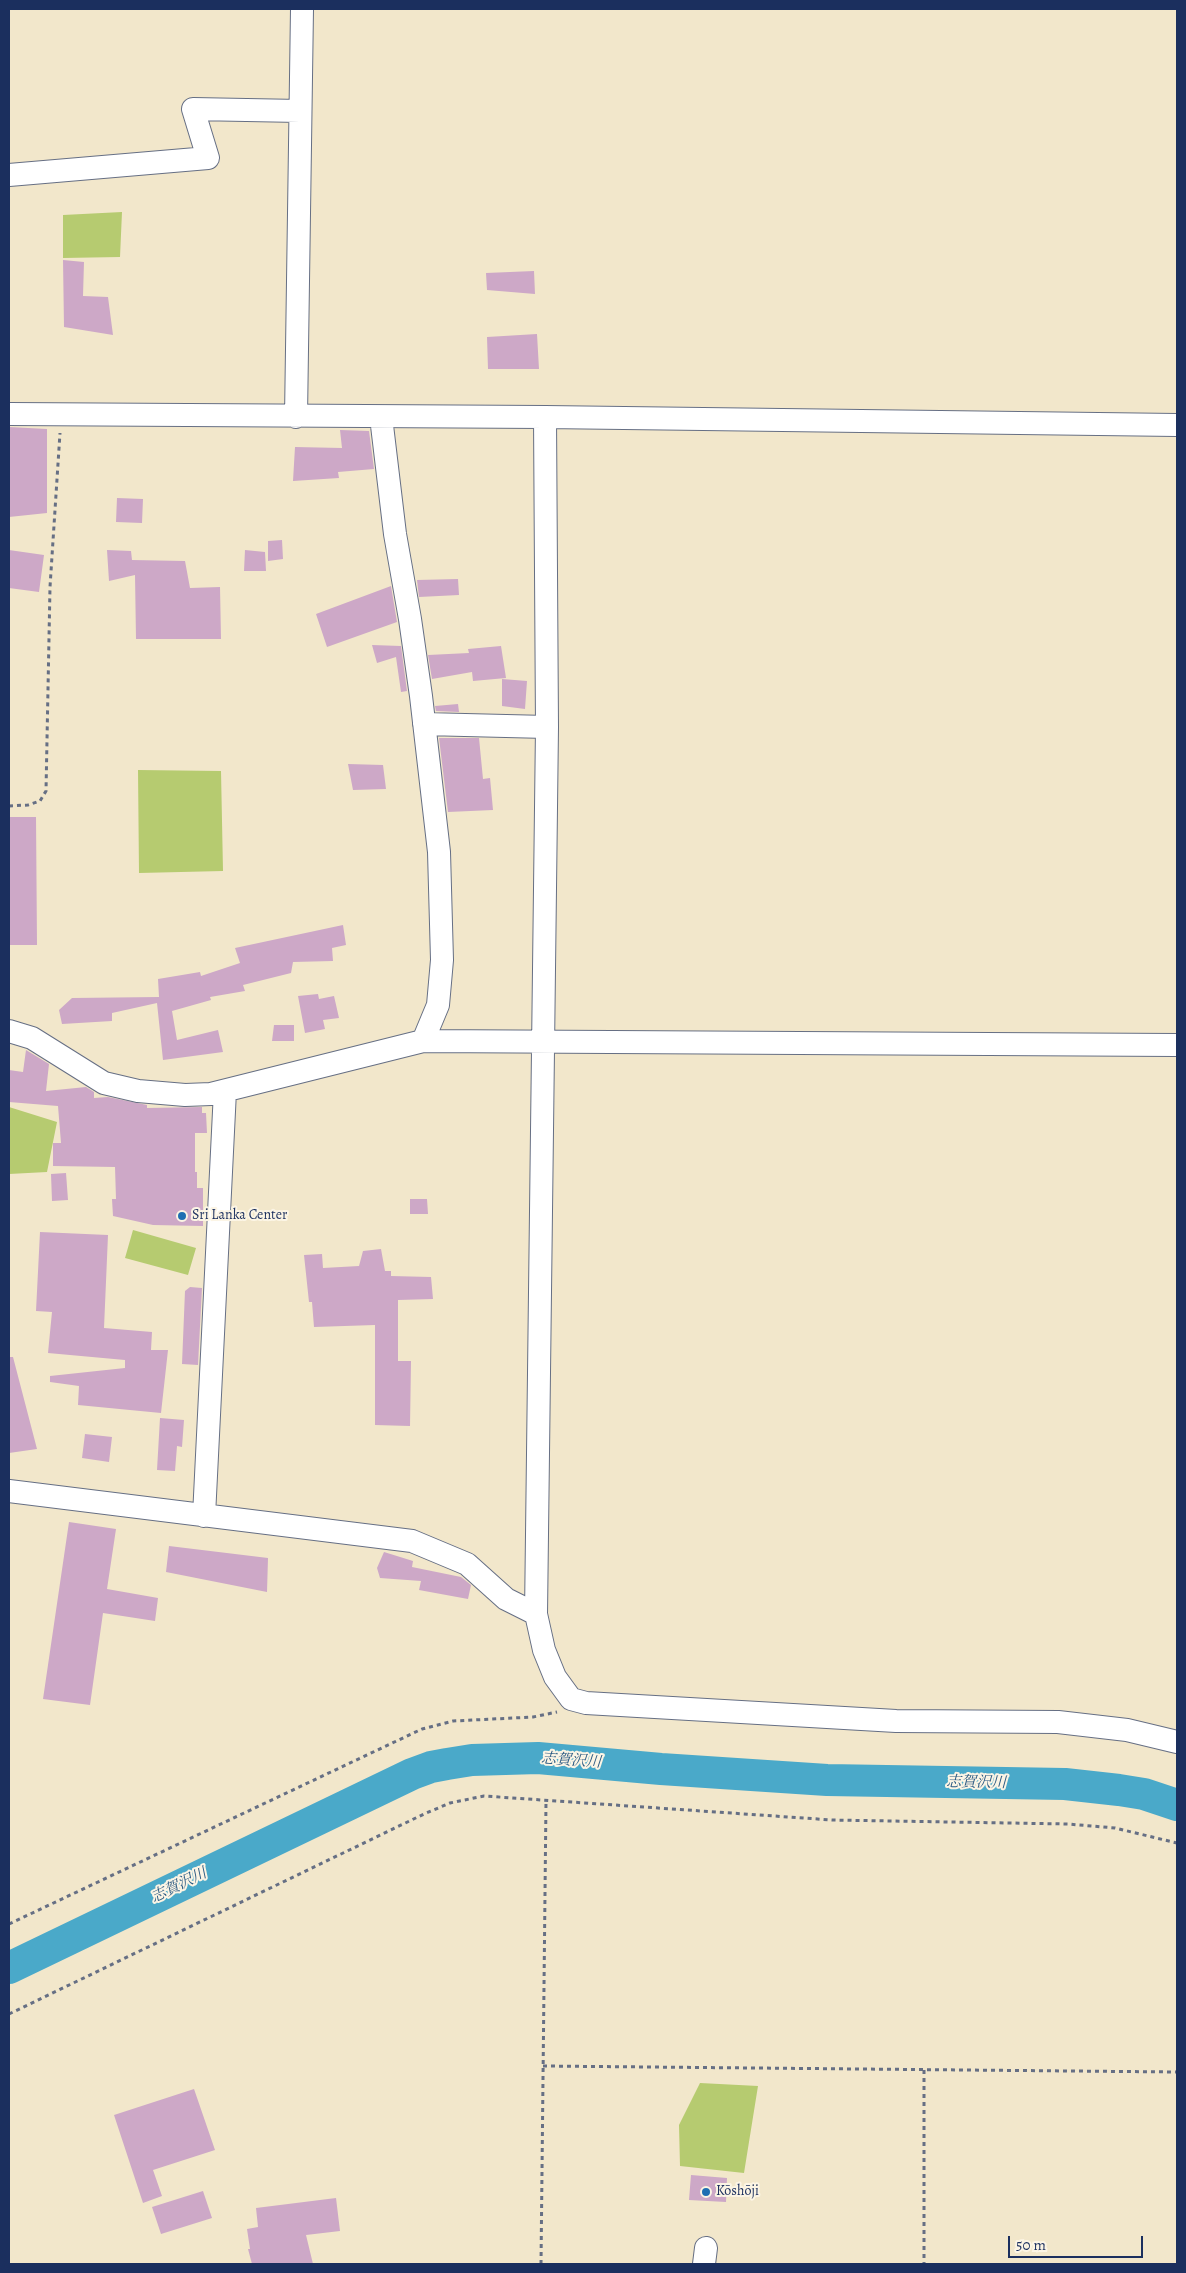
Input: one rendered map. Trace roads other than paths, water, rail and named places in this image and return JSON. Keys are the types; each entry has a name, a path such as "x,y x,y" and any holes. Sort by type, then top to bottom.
{"street":[{"path":"296,417 302,9"},
{"path":"9,175 208,158 193,109 300,111"},
{"path":"9,414 546,417 1177,425"},
{"path":"381,417 395,534 410,619 439,852 442,960 438,1005 423,1041"},
{"path":"546,417 547,727 536,1614 544,1650 555,1677 571,1699 586,1703 896,1721 1058,1722 1127,1730 1177,1742"},
{"path":"424,724 547,727"},
{"path":"9,1031 32,1038 104,1083 138,1091 184,1095 211,1094 225,1091 423,1041 1177,1045"},
{"path":"204,1516 225,1091"},
{"path":"9,1492 412,1541 467,1564 506,1599 536,1614"}],"waterway":[{"name":"志賀沢川","path":"9,1968 412,1774 431,1767 472,1760 538,1758 661,1769 827,1780 1065,1784 1144,1794 1177,1805"}],"place":[{"name":"Sri Lanka Center","path":"182,1216"},
{"name":"Kōshōji","path":"706,2192"}]}
